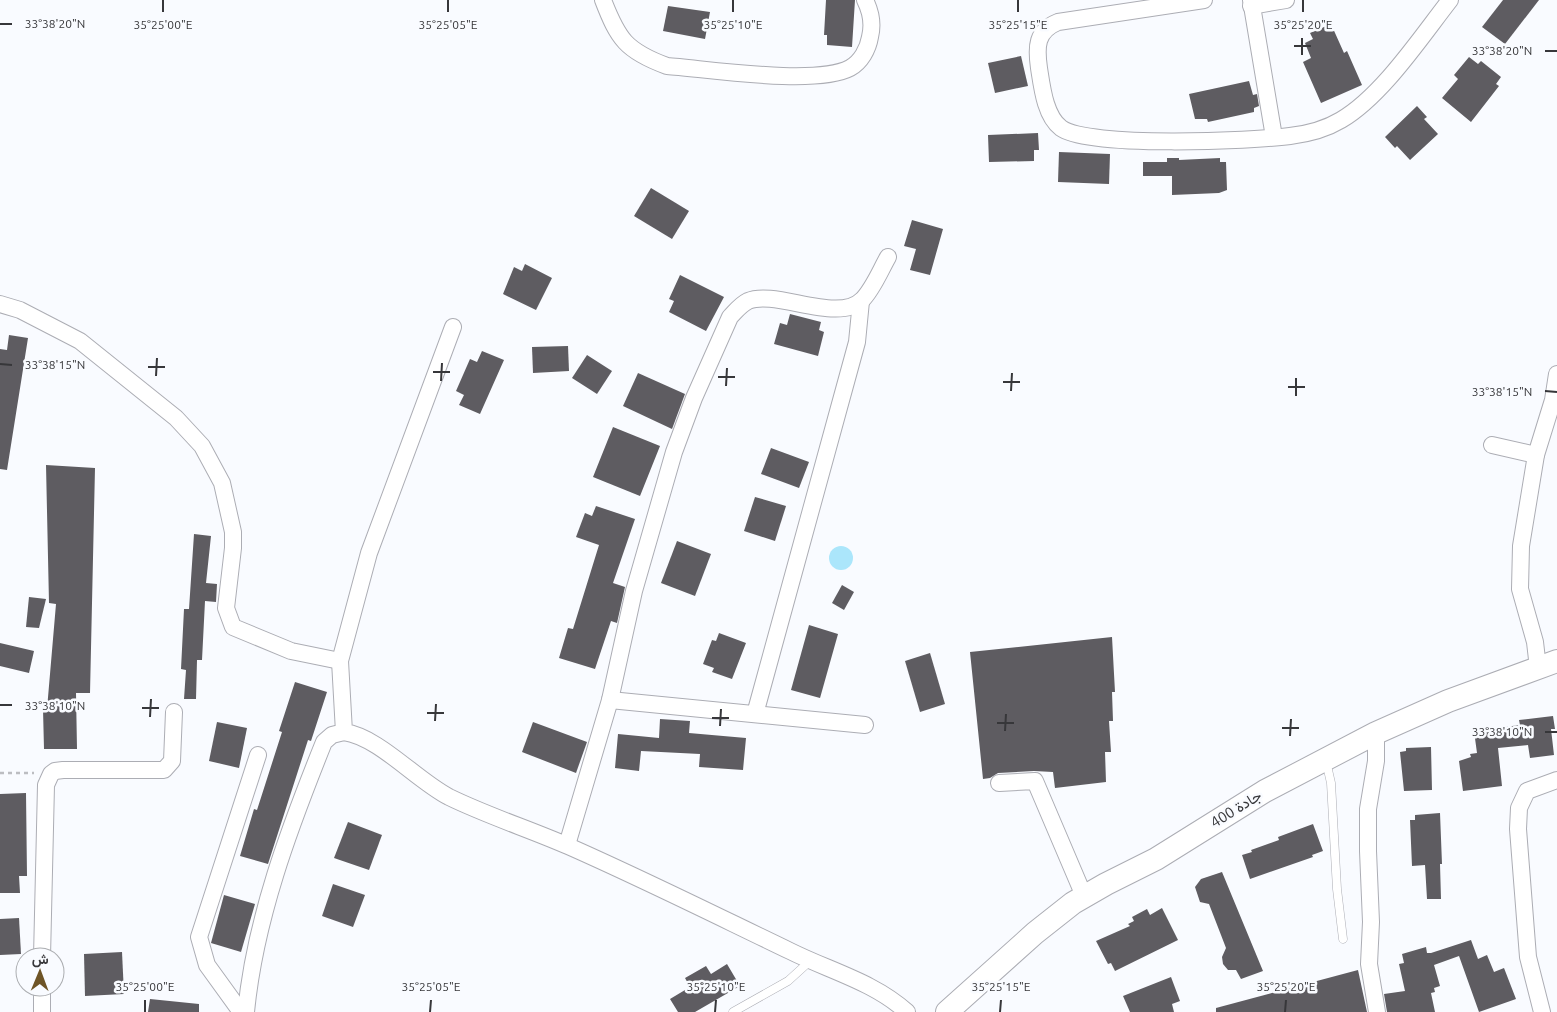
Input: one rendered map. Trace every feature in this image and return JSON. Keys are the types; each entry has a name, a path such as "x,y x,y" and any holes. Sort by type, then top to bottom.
{"main road":[{"name":"جادة 400","path":"946,1012 1035,933 1084,896 1156,859 1265,791 1376,733 1448,701 1547,664"}],"street":[{"path":"603,0 619,37 629,47 648,59 667,66 798,76 839,72 857,63 864,55 872,31 869,10 865,0"},
{"path":"1204,0 1058,22 1046,28 1038,42 1038,57 1045,96 1052,118 1070,134 1090,138 1182,141 1274,137 1313,131 1342,119 1368,98 1396,68 1450,0"},
{"path":"1274,137 1251,3 1286,0"},
{"path":"755,714 857,342 861,301 888,257"},
{"path":"567,845 610,700 634,591 674,452 694,398 730,316 739,307 758,298 829,308 849,307 861,301"},
{"path":"0,304 20,310 80,341 176,418 202,446 222,483 232,532 234,548 226,608 232,626 291,651 340,661"},
{"path":"344,732 340,661 370,553 453,327"},
{"path":"1547,664 1535,642 1523,604 1519,575 1521,546 1536,456 1553,400 1557,374"},
{"path":"1492,445 1536,456"},
{"path":"610,700 865,725"},
{"path":"42,947 45,801 46,785 51,774 63,770 164,770 172,761 174,712"},
{"path":"246,1012 255,950 291,823 324,742 332,735 344,732 365,738 447,795 487,815 567,845 810,961 877,990 907,1012"},
{"path":"1376,733 1376,761 1368,809 1368,852 1371,922 1369,964 1377,1012"},
{"path":"241,1012 207,965 199,937 258,755"},
{"path":"1542,1012 1528,957 1518,829 1519,808 1527,791 1557,780"},
{"path":"999,784 1035,781 1084,896"},
{"path":"42,997 42,1012"}],"lane":[{"path":"1326,759 1331,783 1337,890 1343,939"},
{"path":"732,1012 788,981 810,961"}],"path":[{"path":"0,772 51,774"}],"water":[{"path":"841,546 846,547 852,553 852,563 846,569 841,570 836,569 830,563 829,558 830,553 836,547"}],"building":[{"path":"826,0 855,0 852,47 827,45 827,35 824,35"},
{"path":"1503,0 1539,0 1505,44 1482,27"},
{"path":"668,6 710,12 705,39 663,31"},
{"path":"1331,24 1344,53 1347,51 1362,85 1321,103 1303,62 1311,58 1305,43 1313,39 1310,33"},
{"path":"1021,56 1028,86 995,93 988,63"},
{"path":"1469,57 1478,64 1481,61 1501,77 1496,84 1499,86 1471,122 1442,98 1458,79 1454,75"},
{"path":"1249,81 1253,95 1257,94 1259,106 1254,108 1254,112 1208,122 1207,119 1195,119 1189,94"},
{"path":"1417,106 1427,117 1424,119 1438,134 1410,160 1397,146 1395,148 1385,137"},
{"path":"1038,133 1039,150 1034,150 1034,161 989,162 988,135"},
{"path":"1059,152 1110,154 1109,184 1058,182"},
{"path":"1167,158 1179,158 1179,160 1220,158 1220,162 1226,162 1227,190 1219,193 1172,195 1172,176 1143,176 1143,162 1167,162"},
{"path":"651,188 689,211 672,239 634,216"},
{"path":"912,220 943,229 930,275 910,270 916,249 904,246"},
{"path":"525,264 552,278 536,310 503,294 514,267 522,271"},
{"path":"680,275 724,297 706,331 669,312 674,301 669,299"},
{"path":"790,314 821,322 819,330 824,332 818,356 774,344 780,323 787,325"},
{"path":"9,335 28,338 7,470 0,469 0,349 7,350"},
{"path":"568,346 569,371 533,373 532,347"},
{"path":"482,351 504,360 480,414 459,405 464,395 456,391 470,359 477,362"},
{"path":"587,355 612,371 597,394 572,378"},
{"path":"638,373 685,394 672,429 623,406"},
{"path":"613,427 660,446 640,496 593,477"},
{"path":"771,448 809,462 799,488 761,474"},
{"path":"46,465 95,468 90,693 76,693 77,749 44,749 43,709 47,709 56,604 49,603"},
{"path":"755,497 786,506 775,541 744,531"},
{"path":"596,506 635,519 613,583 625,587 617,623 611,621 595,669 559,658 568,628 573,629 599,545 576,537 585,513 592,516"},
{"path":"194,534 211,536 206,583 217,584 216,602 205,601 202,660 197,660 196,699 184,699 186,670 181,669 184,609 189,609"},
{"path":"677,541 711,554 695,596 661,583"},
{"path":"842,585 854,592 844,610 832,603"},
{"path":"29,597 46,599 39,628 26,627"},
{"path":"809,625 838,634 820,698 791,690"},
{"path":"719,633 746,643 732,679 712,672 714,668 703,664 712,640 716,641"},
{"path":"1112,637 1115,692 1112,692 1113,721 1109,721 1111,752 1105,752 1106,782 1055,788 1053,772 1034,771 998,773 990,778 983,779 970,652"},
{"path":"0,643 34,651 29,673 0,666"},
{"path":"930,653 945,704 920,712 905,661"},
{"path":"295,682 327,692 311,741 308,740 268,864 240,856 254,809 257,810 282,732 279,731"},
{"path":"1553,716 1555,729 1551,729 1554,755 1530,758 1528,745 1498,748 1502,786 1463,791 1459,761 1471,757 1470,754 1477,753 1474,731 1520,725 1519,720"},
{"path":"660,719 690,721 689,733 746,738 743,770 699,767 700,754 641,751 639,771 615,768 618,734 659,738"},
{"path":"217,722 247,728 239,768 209,761"},
{"path":"533,722 587,742 576,773 522,752"},
{"path":"1431,747 1432,790 1404,791 1400,752 1406,751 1406,748"},
{"path":"26,793 27,876 19,876 20,893 0,893 0,794"},
{"path":"1440,813 1441,899 1427,899 1425,865 1412,866 1410,820 1415,820 1415,815"},
{"path":"348,822 382,835 369,870 334,858"},
{"path":"1313,824 1323,851 1312,855 1313,857 1250,879 1242,855 1279,840 1278,837"},
{"path":"1222,872 1263,971 1241,979 1236,970 1228,970 1223,964 1222,957 1226,948 1209,904 1200,902 1195,887 1201,879"},
{"path":"333,884 365,895 353,927 322,916"},
{"path":"224,895 255,904 241,952 211,943"},
{"path":"1162,908 1178,940 1115,971 1111,963 1108,964 1096,941 1130,926 1128,924 1134,921 1132,917 1147,909 1150,915"},
{"path":"19,918 21,947 15,947 15,954 0,955 0,919"},
{"path":"1471,940 1478,959 1487,955 1494,972 1504,968 1516,999 1479,1012 1459,956 1434,965 1440,986 1434,988 1435,992 1431,993 1435,1012 1387,1012 1384,994 1405,991 1399,964 1404,963 1402,954 1426,947 1427,953 1431,953"},
{"path":"122,952 124,994 85,996 84,954"},
{"path":"727,964 740,986 695,1012 678,1012 670,999 690,987 685,978 706,966 711,974"},
{"path":"1358,970 1367,1012 1216,1012 1216,1008"},
{"path":"1171,977 1180,1001 1172,1004 1174,1012 1130,1012 1123,996"},
{"path":"150,999 199,1004 199,1012 148,1012"}]}
